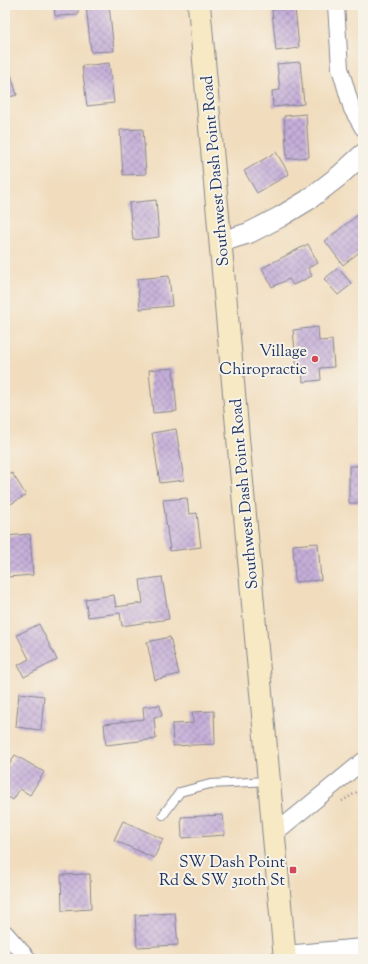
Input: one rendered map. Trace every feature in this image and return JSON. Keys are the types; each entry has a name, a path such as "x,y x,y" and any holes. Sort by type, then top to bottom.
{"main road":[{"name":"Southwest Dash Point Road","path":"199,5 285,956"}],"street":[{"path":"336,5 340,68 352,109 363,128"},
{"path":"220,242 249,233 308,200 339,176 363,154"},
{"path":"274,833 363,761"},
{"path":"5,933 28,959"},
{"path":"285,956 363,947"}],"lane":[{"path":"163,815 180,792 210,784 270,780"}],"building":[{"path":"54,5 78,5 78,15 55,16"},
{"path":"86,5 109,5 114,51 91,52"},
{"path":"295,8 299,48 276,51 272,10"},
{"path":"5,55 17,95 5,98"},
{"path":"300,62 304,104 273,107 272,91 280,90 277,64"},
{"path":"109,63 114,103 87,106 82,66"},
{"path":"306,114 309,157 287,159 284,116"},
{"path":"143,129 146,174 123,175 120,130"},
{"path":"276,152 289,174 257,193 244,171"},
{"path":"156,200 159,237 133,240 129,203"},
{"path":"361,212 363,214 363,249 343,265 325,241"},
{"path":"308,244 318,263 308,268 312,276 293,285 289,279 272,287 262,268"},
{"path":"338,268 352,284 338,295 324,279"},
{"path":"169,276 172,306 140,309 137,279"},
{"name":"Village Chiropractic","path":"318,327 319,341 332,340 334,367 320,368 321,380 303,382 302,371 297,371 293,330"},
{"path":"173,368 177,411 153,413 149,370"},
{"path":"176,429 184,480 160,483 152,433"},
{"path":"349,466 363,466 363,503 349,503"},
{"path":"12,473 26,495 9,505 5,499 5,478"},
{"path":"187,498 189,514 197,513 201,547 170,551 163,500"},
{"path":"30,534 33,575 7,577 5,536"},
{"path":"318,543 321,580 295,582 293,545"},
{"path":"162,577 169,619 122,626 120,613 88,617 85,599 114,595 116,607 143,603 140,580"},
{"path":"39,624 57,660 24,677 18,665 29,659 17,635"},
{"path":"170,637 179,674 155,680 147,642"},
{"path":"19,693 44,696 41,730 16,727"},
{"path":"160,705 162,716 154,717 156,739 106,745 104,724 144,719 143,707"},
{"path":"214,711 215,744 173,746 172,724 193,723 192,712"},
{"path":"15,755 44,772 30,795 20,789 13,800 5,795 5,772"},
{"path":"223,815 225,835 182,838 181,817"},
{"path":"123,821 163,839 154,858 114,840"},
{"path":"90,874 91,909 62,911 61,875"},
{"path":"175,913 178,945 137,947 135,915"}],"place":[{"name":"Village Chiropractic","path":"315,359"},
{"name":"SW Dash Point Rd & SW 310th St","path":"293,870"}]}
